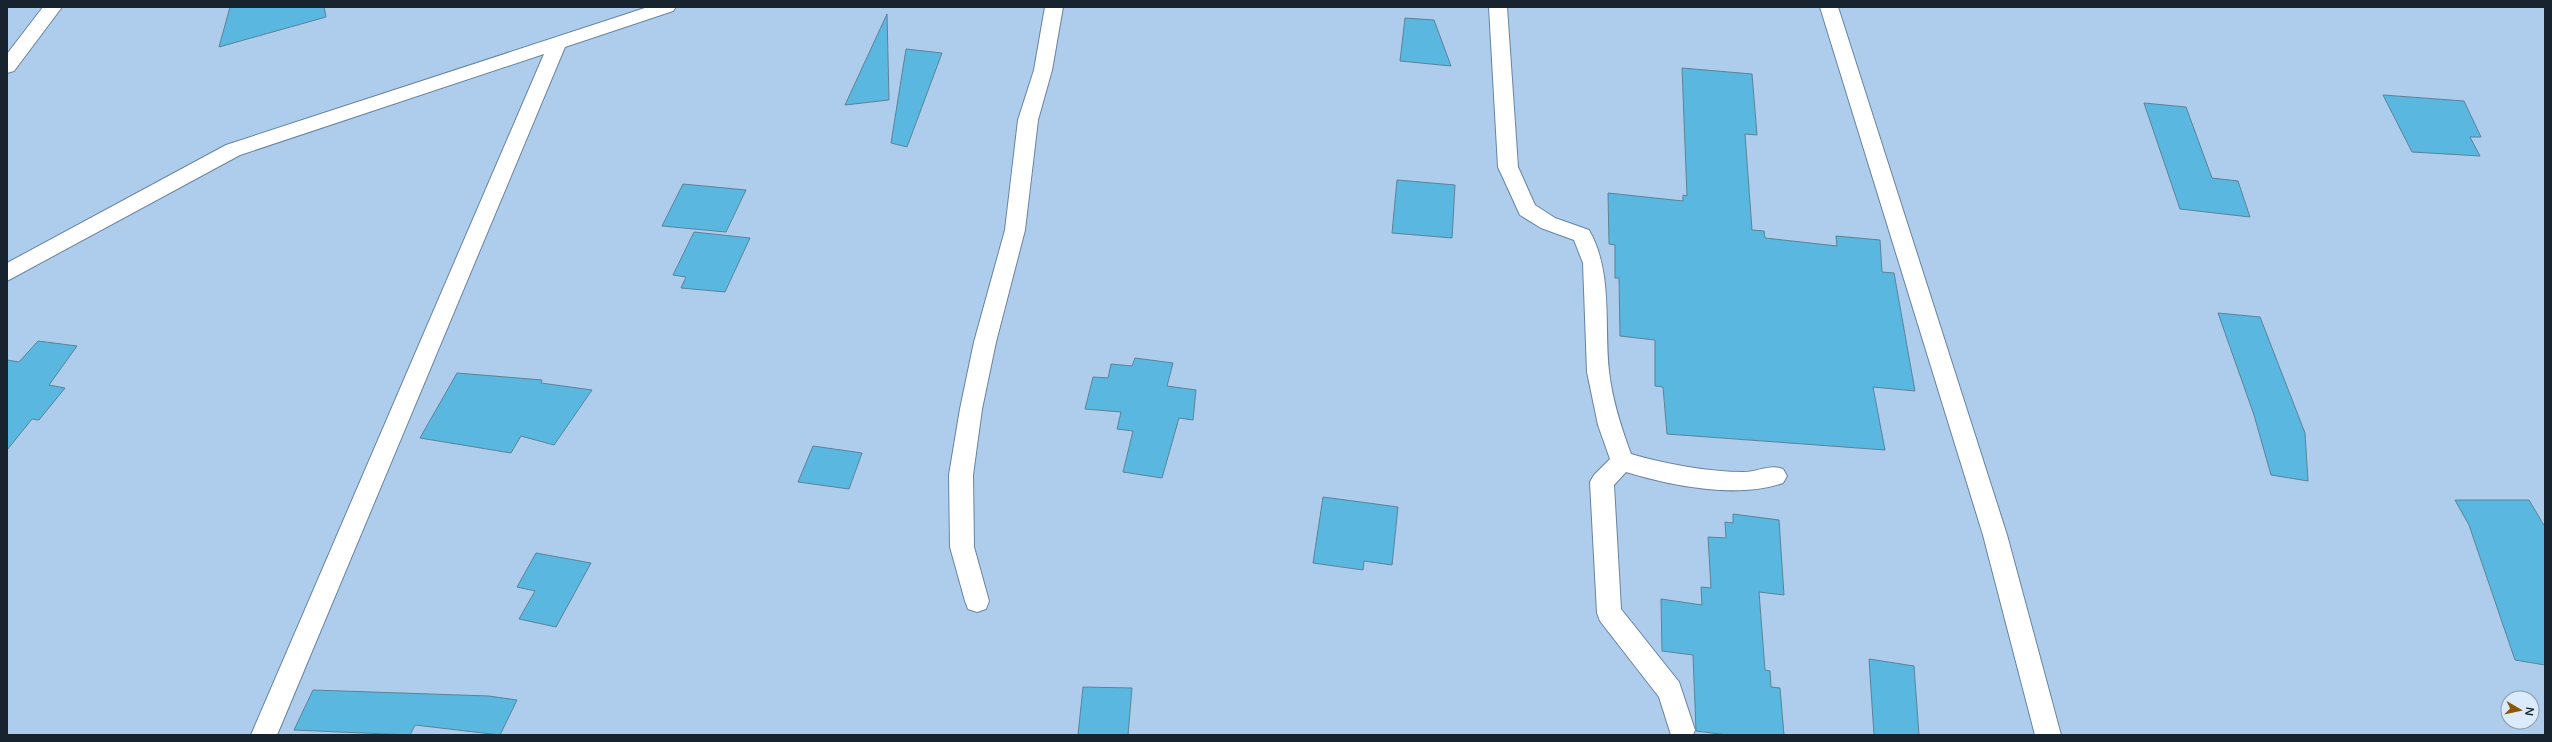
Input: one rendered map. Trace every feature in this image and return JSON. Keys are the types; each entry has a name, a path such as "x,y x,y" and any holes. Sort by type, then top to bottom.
{"street":[{"path":"7,67 53,7"},
{"path":"7,273 234,150 667,7"},
{"path":"977,601 962,547 961,475 985,342 1015,230 1028,120 1043,70 1054,7"},
{"path":"1498,7 1508,167 1527,210 1548,223 1582,235 1594,263 1598,372 1609,425 1622,461"},
{"path":"1829,7 1995,534 2048,735"},
{"path":"264,735 558,42"},
{"path":"1622,461 1658,472 1745,482 1775,476"},
{"path":"1622,461 1602,482 1609,613 1670,691 1682,730"}],"building":[{"path":"230,7 324,7 326,17 219,47"},
{"path":"887,14 889,100 845,105"},
{"path":"1405,18 1434,20 1451,66 1400,61"},
{"path":"906,49 942,53 907,147 891,143"},
{"path":"1682,68 1752,74 1757,135 1745,134 1752,230 1764,231 1765,238 1837,246 1836,236 1880,240 1882,272 1894,273 1915,391 1873,387 1885,450 1667,434 1663,387 1655,386 1655,340 1620,336 1619,278 1615,278 1615,245 1609,244 1608,193 1683,201 1683,195 1687,196"},
{"path":"2383,95 2464,101 2481,137 2470,137 2480,156 2412,152"},
{"path":"2144,103 2186,107 2212,178 2238,181 2250,217 2180,209"},
{"path":"1397,180 1455,185 1452,238 1392,233"},
{"path":"683,184 746,190 726,232 662,226"},
{"path":"694,232 750,238 725,292 681,288 686,277 673,275"},
{"path":"2218,313 2260,317 2305,433 2308,481 2271,475 2254,415"},
{"path":"38,341 77,346 49,385 65,388 39,420 32,419 7,450 7,360 19,362"},
{"path":"1135,358 1173,363 1167,386 1196,390 1193,420 1179,418 1162,478 1123,472 1133,431 1117,429 1121,412 1085,409 1093,377 1108,378 1111,364 1132,366"},
{"path":"457,373 542,380 541,383 592,390 554,445 521,436 511,453 420,438"},
{"path":"813,446 862,453 849,489 798,482"},
{"path":"1323,497 1398,507 1392,565 1364,561 1363,570 1313,563"},
{"path":"2455,500 2529,500 2545,527 2545,665 2515,660 2469,525"},
{"path":"1733,514 1779,520 1784,595 1759,592 1765,670 1770,671 1771,687 1780,688 1784,735 1728,735 1696,731 1693,655 1662,651 1661,599 1702,605 1701,587 1711,588 1708,537 1726,538 1725,522 1733,523"},
{"path":"536,553 591,563 556,627 519,619 535,591 517,587"},
{"path":"1869,659 1914,666 1919,735 1874,735"},
{"path":"1083,687 1132,688 1128,735 1078,735"},
{"path":"313,690 489,696 517,700 500,735 415,725 410,735 294,730"}]}
